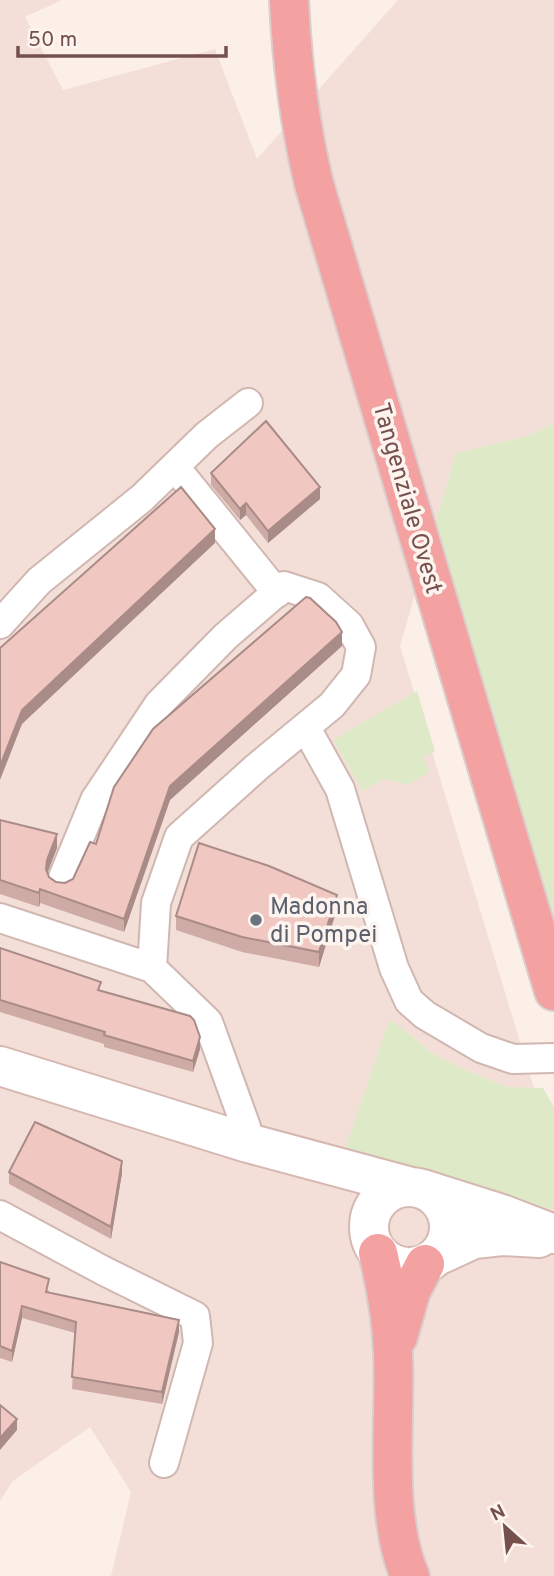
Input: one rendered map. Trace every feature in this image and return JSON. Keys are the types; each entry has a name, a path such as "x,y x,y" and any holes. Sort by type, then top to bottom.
{"highway":[{"name":"Tangenziale Ovest","path":"289,0 293,79 314,184 554,991"},
{"path":"373,1242 385,1282 393,1353 393,1482 404,1563 410,1576"},
{"path":"393,1353 411,1291 431,1260"}],"street":[{"path":"0,624 40,581 142,498 207,435 248,403"},
{"path":"175,467 277,593"},
{"path":"62,880 95,800 159,704 226,636 284,586 318,597 349,625 361,647 356,675 332,705 179,837 156,903 152,968"},
{"path":"306,728 340,789 394,968 409,1001 425,1015 481,1048 513,1059 554,1058"},
{"path":"0,919 152,968 208,1022 246,1127 248,1143"},
{"path":"0,1066 248,1143 415,1187 502,1214 554,1234"},
{"path":"295,1156 343,1191 355,1204 373,1242 388,1262 400,1266 413,1267 474,1239 524,1236 554,1240"},
{"path":"373,1242 369,1217 374,1206 382,1196 394,1189 415,1187 434,1195 449,1217 449,1232 445,1245 431,1260"},
{"path":"0,1215 195,1316 198,1343 164,1463"}],"shaded area":[{"path":"0,0 62,0 25,17 63,90 215,49 257,159 398,0 554,0 554,423 528,436 456,453 400,646 534,1088 507,1087 470,1072 432,1053 403,1029 345,1149 554,1210 554,1576 111,1576 131,1492 90,1427 13,1481 0,1501"}],"green space":[{"path":"554,423 554,946 432,535 456,453 528,436"},
{"path":"417,691 435,751 422,758 430,771 408,785 384,779 363,791 333,740"},
{"path":"389,1020 432,1053 470,1072 507,1087 543,1088 554,1107 554,1210 345,1149"}],"building":[{"path":"266,421 320,487 268,531 246,503 240,509 211,473"},
{"path":"181,487 215,529 22,710 0,766 0,648"},
{"path":"306,597 336,622 342,632 170,786 124,919 40,889 39,893 0,880 0,820 57,834 46,869 49,877 56,882 65,883 73,879 90,842 96,844 114,787 153,729"},
{"name":"Madonna di Pompei","path":"199,843 269,866 337,895 319,952 242,937 176,916"},
{"path":"0,948 101,982 98,990 190,1016 200,1037 193,1061 0,1000"},
{"path":"35,1122 122,1161 111,1227 9,1172"},
{"path":"0,1262 49,1279 46,1292 179,1320 162,1392 72,1377 76,1322 22,1306 12,1351 0,1346"},
{"path":"0,1405 17,1419 0,1438"}],"place":[{"name":"Madonna di Pompei","path":"256,920"}]}
